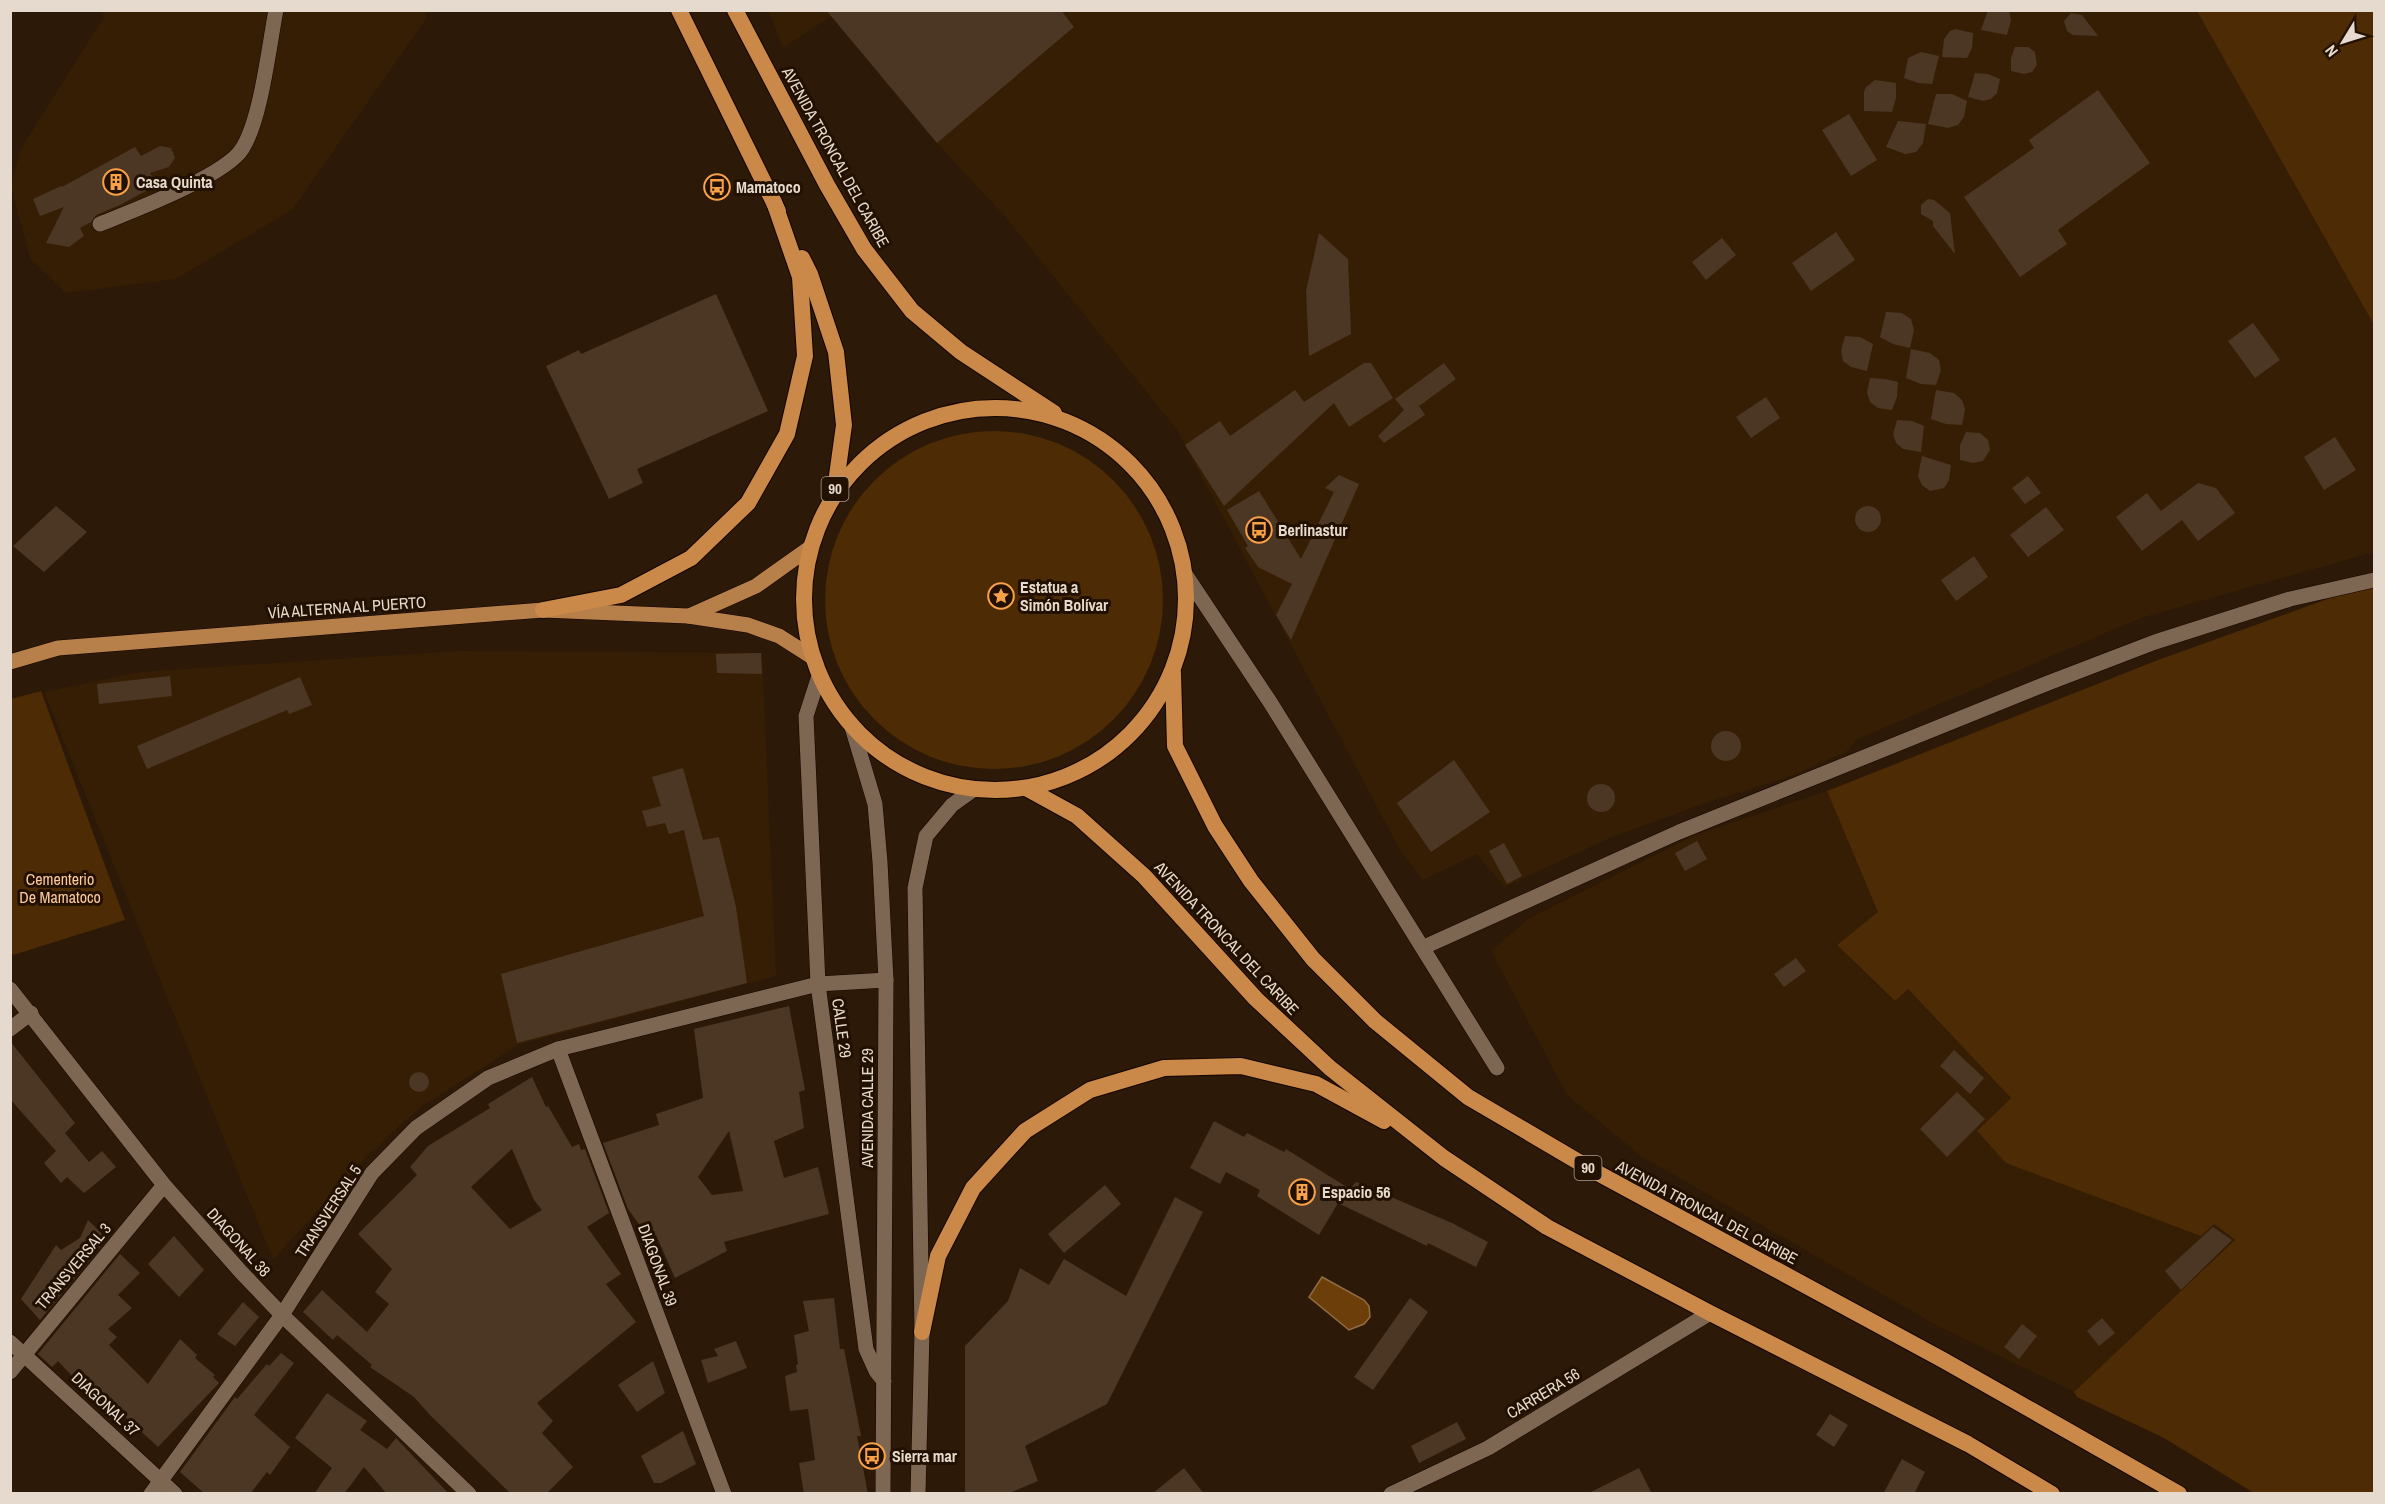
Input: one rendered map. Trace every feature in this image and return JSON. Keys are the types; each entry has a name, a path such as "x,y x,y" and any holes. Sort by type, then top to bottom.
{"highway":[{"name":"90","path":"679,10 810,274 836,352 844,424 835,490 808,549 802,603 812,657 833,703 852,727 887,758 928,779 973,790 1026,788 1064,778 1098,761 1129,737 1154,707 1173,673 1185,625 1185,574 1176,534 1157,496 1099,437 1062,418 999,406 936,414 879,443 835,490"},
{"name":"AVENIDA TRONCAL DEL CARIBE","path":"735,10 827,185 864,249 912,311 961,352 1062,418"},
{"path":"543,610 621,595 691,558 748,503 787,434 805,356 800,277 774,202"},
{"name":"AVENIDA TRONCAL DEL CARIBE","path":"1173,673 1175,746 1215,826 1251,881 1313,959 1375,1021 1468,1097 1575,1160 1933,1355 2179,1494"},
{"name":"AVENIDA TRONCAL DEL CARIBE","path":"1026,788 1077,816 1094,831 1144,876 1256,999 1330,1068 1444,1158 1547,1227 1968,1444 2052,1494"},
{"path":"922,1332 938,1256 973,1188 1025,1131 1090,1090 1164,1068 1241,1065 1316,1084 1384,1121 1444,1158"}],"main road":[{"name":"VÍA ALTERNA AL PUERTO","path":"688,616 756,586 808,549"},
{"name":"VÍA ALTERNA AL PUERTO","path":"10,662 58,648 543,610 688,616 748,625 779,636 812,657"}],"street":[{"path":"100,224 223,168 242,150 254,121 276,10"},
{"path":"1185,574 1270,702 1497,1068"},
{"path":"1424,947 1679,832 2048,682 2156,642 2290,599 2374,580"},
{"name":"CALLE 29","path":"819,676 806,716 818,984 866,1348 876,1371 884,1381"},
{"name":"AVENIDA CALLE 29","path":"852,727 874,804 880,862 886,980 883,1494"},
{"path":"918,1494 922,1332 915,888 926,836 952,805 973,790"},
{"name":"TRANSVERSAL 5","path":"151,1494 160,1478 282,1315 372,1173 416,1128 488,1078 558,1049 818,984 886,980"},
{"name":"DIAGONAL 38","path":"10,989 164,1185 282,1315 469,1494"},
{"path":"10,1029 31,1013"},
{"name":"DIAGONAL 39","path":"558,1049 724,1494"},
{"name":"TRANSVERSAL 3","path":"10,1372 164,1185"},
{"name":"CARRERA 56","path":"1391,1494 1488,1448 1710,1313"},
{"name":"DIAGONAL 37","path":"10,1342 176,1494"}],"shaded area":[{"path":"101,11 426,11 426,19 292,210 176,279 66,293 30,258 11,187 20,150 104,17"},
{"path":"769,11 839,11 783,48"},
{"path":"1061,11 2197,11 2374,325 2374,552 2141,618 1858,739 1846,752 1791,776 1703,804 1612,837 1505,887 1476,854 1423,880 1401,852 1177,430 1009,221 937,143 1074,27"},
{"path":"459,651 762,653 776,976 520,1044 419,1108 365,1158 273,1260 44,692 140,672"},
{"path":"1827,791 1879,913 1837,945 1894,1001 1908,989 2011,1098 1977,1131 2214,1224 2235,1241 2074,1392 1936,1325 1641,1156 1567,1095 1491,951 1528,919 1695,835"},
{"path":"1322,1277 1364,1300 1369,1306 1370,1317 1364,1324 1349,1330 1309,1297"}],"green space":[{"path":"2197,11 2374,11 2374,325"},
{"path":"994,431 1027,435 1059,444 1088,460 1113,481 1134,506 1150,535 1159,567 1163,600 1159,633 1150,665 1134,694 1113,719 1088,740 1059,756 1027,765 994,769 961,765 929,756 900,740 875,719 854,694 838,665 829,633 825,600 829,567 838,535 854,506 875,481 900,460 929,444 961,435"},
{"path":"2374,586 2374,1493 2254,1493 2164,1438 2077,1397 2074,1392 2235,1240 2214,1224 2201,1236 2006,1163 1977,1131 2011,1098 1908,989 1895,1001 1837,945 1878,912 1827,791 2158,660 2344,593"},
{"name":"Cementerio De Mamatoco","path":"41,691 125,920 13,955 10,949 11,699"}],"building":[{"path":"826,10 1061,10 1074,27 937,143"},
{"path":"1988,10 2009,10 2011,20 2007,35 1981,30"},
{"path":"2071,13 2082,15 2098,36 2073,35 2067,31 2064,21"},
{"path":"1955,29 1973,33 1972,48 1967,58 1942,57 1944,39 1950,31"},
{"path":"2015,47 2028,47 2035,52 2037,65 2032,72 2024,74 2011,71 2011,58"},
{"path":"1921,52 1939,56 1932,84 1918,83 1904,78 1908,58"},
{"path":"1975,73 1988,74 2000,79 1997,93 1991,99 1983,101 1968,97"},
{"path":"1875,80 1896,83 1896,98 1892,112 1864,111 1864,92 1866,87"},
{"path":"2098,90 2150,163 2058,230 2067,244 2020,277 1964,197 2034,148 2029,140"},
{"path":"1936,94 1952,94 1967,101 1964,117 1958,125 1948,128 1928,124"},
{"path":"1849,114 1877,160 1851,176 1822,130"},
{"path":"1898,121 1926,124 1923,143 1916,152 1905,154 1886,147"},
{"path":"160,146 171,148 175,158 169,167 150,173 157,185 96,215 91,222 80,228 84,236 69,247 46,243 64,207 40,216 33,199 62,187 135,147 141,156"},
{"path":"1928,199 1934,200 1950,213 1955,254 1933,226 1933,221 1921,214 1921,205"},
{"path":"1836,232 1855,260 1811,291 1792,263"},
{"path":"1319,233 1348,259 1351,334 1309,356 1306,291"},
{"path":"1722,238 1736,255 1706,280 1692,262"},
{"path":"716,294 768,411 637,469 643,483 609,499 546,366 579,350 581,354"},
{"path":"1886,312 1902,313 1911,319 1914,330 1910,348 1893,344 1880,337"},
{"path":"2253,323 2280,360 2255,378 2228,341"},
{"path":"1845,336 1860,337 1873,344 1867,371 1851,367 1843,361 1841,351"},
{"path":"1911,349 1930,353 1939,360 1941,370 1936,385 1921,384 1906,378"},
{"path":"1364,363 1371,363 1393,398 1349,427 1334,403 1224,506 1185,445 1220,421 1230,436 1295,390 1304,402"},
{"path":"1444,363 1456,379 1419,406 1425,415 1384,443 1378,436 1404,410 1395,399"},
{"path":"1870,378 1898,382 1897,397 1892,410 1878,408 1870,402 1867,392"},
{"path":"1936,390 1954,393 1962,400 1965,409 1962,425 1946,424 1931,419"},
{"path":"1766,397 1780,418 1751,438 1736,417"},
{"path":"1897,420 1912,421 1924,426 1921,452 1903,449 1896,443 1893,434"},
{"path":"1966,432 1980,433 1988,440 1990,450 1983,461 1973,463 1960,460 1960,445"},
{"path":"2335,437 2356,470 2324,490 2304,457"},
{"path":"1922,456 1951,465 1949,480 1944,488 1930,491 1922,485 1918,476"},
{"path":"1339,475 1359,484 1291,640 1276,615 1292,584 1258,567 1245,548 1248,546 1227,510 1259,491 1301,559 1334,492 1325,488"},
{"path":"2028,476 2041,493 2025,504 2012,488"},
{"path":"2198,483 2216,488 2235,513 2198,541 2182,520 2142,551 2116,517 2147,493 2161,511"},
{"path":"56,506 87,532 44,572 13,546"},
{"path":"1868,506 1877,510 1881,519 1877,528 1868,532 1859,528 1855,519 1859,510"},
{"path":"2046,507 2064,530 2028,557 2010,535"},
{"path":"1974,556 1988,577 1956,601 1941,580"},
{"path":"761,653 762,674 717,673 716,654"},
{"path":"170,676 172,696 99,704 97,684"},
{"path":"300,677 312,705 289,714 287,710 147,769 137,746"},
{"path":"1726,731 1737,735 1741,746 1737,757 1726,761 1715,757 1711,746 1715,735"},
{"path":"1454,760 1490,812 1431,852 1397,803"},
{"path":"683,768 703,840 719,837 736,907 747,983 517,1043 501,974 704,916 684,830 669,834 665,823 647,827 642,811 661,806 652,777"},
{"path":"1601,784 1611,788 1615,798 1611,808 1601,812 1591,808 1587,798 1591,788"},
{"path":"1697,841 1707,859 1685,871 1675,853"},
{"path":"1504,843 1522,876 1507,884 1489,851"},
{"path":"1796,958 1806,971 1784,987 1774,974"},
{"path":"789,1006 805,1090 799,1092 804,1128 774,1141 784,1178 818,1167 829,1214 724,1242 727,1251 675,1278 656,1235 650,1239 628,1209 603,1143 659,1125 656,1114 703,1098 694,1029","holes":["729,1131 743,1191 712,1195 698,1177"]},
{"path":"10,1041 75,1123 65,1133 89,1162 102,1151 116,1167 84,1193 67,1177 61,1183 44,1163 56,1151 10,1099"},
{"path":"1954,1050 1984,1078 1970,1094 1940,1066"},
{"path":"419,1072 426,1075 429,1082 426,1089 419,1092 412,1089 409,1082 412,1075"},
{"path":"532,1077 546,1107 548,1106 572,1147 579,1144 581,1150 585,1149 609,1213 587,1227 621,1274 606,1284 636,1322 537,1403 553,1421 542,1433 573,1467 546,1494 511,1494 414,1397 370,1367 372,1365 337,1335 333,1340 303,1312 322,1290 367,1332 389,1304 375,1292 392,1269 358,1234 417,1175 410,1167 428,1146 490,1108 488,1104","holes":["512,1149 534,1200 542,1210 510,1229 471,1187"]},
{"path":"1957,1092 1985,1119 1947,1157 1920,1129"},
{"path":"1214,1121 1244,1137 1247,1133 1284,1152 1286,1149 1350,1189 1356,1182 1452,1223 1488,1242 1476,1267 1338,1203 1319,1235 1257,1196 1260,1190 1226,1172 1220,1184 1190,1168"},
{"path":"1105,1185 1121,1204 1064,1253 1048,1234"},
{"path":"1175,1197 1203,1212 1107,1404 1025,1446 1038,1481 1007,1494 965,1494 965,1346 1008,1301 1020,1268 1049,1285 1064,1259 1126,1296"},
{"path":"88,1220 107,1239 40,1320 21,1299 56,1245 61,1250 80,1238"},
{"path":"2213,1227 2232,1240 2181,1290 2165,1271"},
{"path":"174,1236 204,1270 179,1297 148,1264"},
{"path":"120,1254 140,1273 118,1295 132,1308 108,1329 117,1337 109,1345 148,1384 180,1339 197,1355 195,1358 215,1375 213,1377 219,1383 158,1447 119,1411 112,1420 89,1399 91,1396 58,1361 52,1367 38,1354"},
{"path":"834,1298 840,1349 844,1349 861,1436 857,1436 868,1494 804,1494 799,1463 815,1460 808,1409 790,1411 785,1376 797,1372 794,1335 809,1331 803,1301"},
{"path":"1410,1298 1428,1312 1373,1390 1354,1377"},
{"path":"243,1302 259,1317 235,1346 217,1334"},
{"path":"2102,1318 2115,1333 2099,1346 2087,1331"},
{"path":"2022,1324 2037,1336 2019,1359 2004,1347"},
{"path":"736,1341 747,1368 708,1383 701,1360 718,1356 714,1349"},
{"path":"281,1353 294,1363 254,1415 290,1447 270,1475 267,1472 250,1494 205,1494 180,1472 235,1397 237,1399 267,1364 269,1366"},
{"path":"653,1361 665,1393 637,1412 618,1385"},
{"path":"327,1393 367,1421 360,1430 387,1449 396,1438 449,1494 387,1494 364,1467 344,1494 314,1494 332,1468 295,1438"},
{"path":"1830,1414 1848,1425 1834,1447 1816,1435"},
{"path":"1457,1422 1466,1439 1419,1463 1411,1446"},
{"path":"683,1431 696,1464 661,1483 654,1483 641,1456"},
{"path":"1902,1459 1925,1472 1914,1494 1883,1494"},
{"path":"1184,1468 1204,1494 1152,1494"},
{"path":"1639,1468 1652,1494 1587,1494"}],"place":[{"name":"Casa Quinta","path":"116,182"},
{"name":"Mamatoco","path":"717,187"},
{"name":"Berlinastur","path":"1259,530"},
{"name":"Estatua a Simón Bolívar","path":"1001,596"},
{"name":"Espacio 56","path":"1302,1192"},
{"name":"Sierra mar","path":"872,1456"}]}
